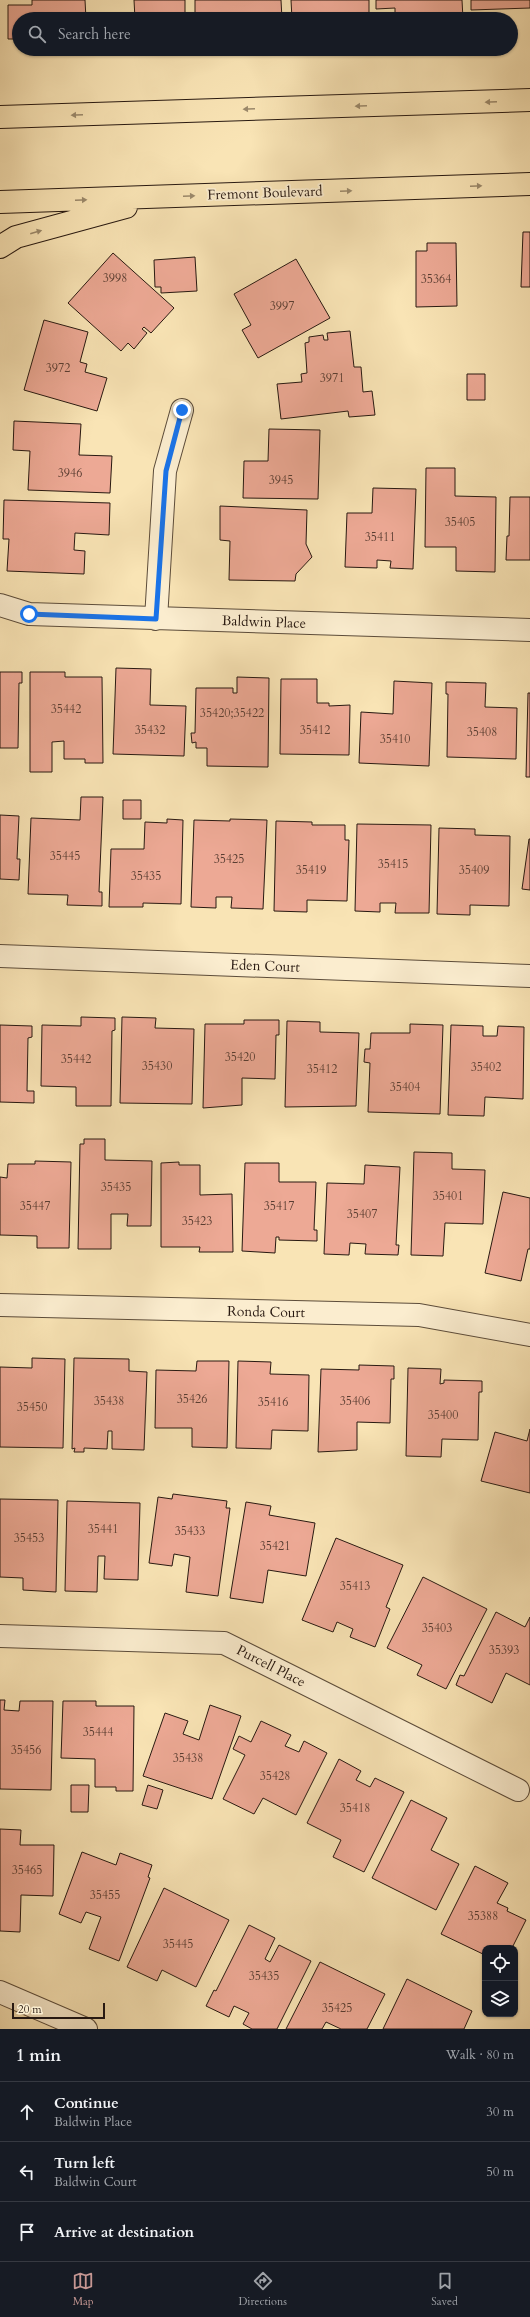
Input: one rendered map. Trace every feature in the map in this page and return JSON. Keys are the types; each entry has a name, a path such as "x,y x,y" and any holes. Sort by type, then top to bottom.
{"main road":[{"path":"0,117 530,100"},
{"name":"Fremont Boulevard","path":"0,202 530,184"},
{"path":"0,247 16,238 161,197"}],"street":[{"path":"156,619 166,471 182,410"},
{"name":"Baldwin Place","path":"0,605 29,614 530,630"},
{"name":"Eden Court","path":"0,956 530,976"},
{"name":"Ronda Court","path":"0,1306 419,1315 530,1335"},
{"name":"Purcell Place","path":"0,1636 224,1643 518,1790"},
{"path":"0,1992 86,2029"}],"building":[{"path":"32,0 85,0 86,12 12,12 12,39 8,39 8,5 32,5"},
{"path":"134,0 185,0 185,12 135,12"},
{"path":"195,0 281,0 282,12 195,12"},
{"path":"291,0 369,0 369,12 292,12"},
{"path":"376,0 462,0 463,12 395,12 395,8 376,9"},
{"path":"471,0 530,0 530,8 471,10"},
{"path":"523,232 530,232 530,287 521,287"},
{"path":"427,243 456,243 457,306 416,307 416,251 427,251"},
{"path":"113,253 174,308 151,333 144,327 142,329 147,333 134,349 128,343 121,351 68,303"},
{"path":"195,257 197,291 161,293 161,287 155,287 154,260"},
{"path":"296,259 330,318 258,358 242,330 251,325 234,294"},
{"path":"44,320 88,332 80,362 87,364 85,372 107,378 97,411 24,390"},
{"path":"350,331 354,367 361,367 363,392 372,391 375,415 349,417 348,411 281,419 277,384 302,382 301,374 307,373 305,343 309,342 309,337 323,335 324,340 328,340 327,333"},
{"path":"467,374 485,374 485,400 467,400"},
{"path":"14,421 81,424 79,455 112,456 110,493 28,490 30,451 13,450"},
{"path":"269,429 320,430 318,499 243,498 244,461 268,461"},
{"path":"426,468 455,468 455,496 496,497 495,572 456,571 456,547 425,547"},
{"path":"373,488 416,489 413,569 390,568 391,561 377,560 377,568 345,567 347,513 372,513"},
{"path":"510,497 530,497 530,560 506,560 507,536 509,536"},
{"path":"4,500 110,503 109,535 75,533 74,550 85,551 84,574 7,571 9,539 3,539"},
{"path":"220,506 307,510 306,544 312,557 296,574 295,581 229,580 230,541 220,540"},
{"path":"116,668 151,669 150,705 186,706 184,756 113,754"},
{"path":"0,672 22,672 22,683 19,683 18,748 0,748"},
{"path":"30,672 65,672 65,677 102,677 103,763 85,763 85,759 64,759 64,741 52,742 52,772 30,772"},
{"path":"237,677 269,678 268,767 207,766 207,748 196,748 196,742 192,743 191,733 195,733 196,688 233,688 233,693 237,693"},
{"path":"281,679 317,679 317,703 329,703 329,706 350,705 349,755 280,754"},
{"path":"394,681 432,683 429,766 359,763 361,712 393,714"},
{"path":"446,682 486,683 485,707 517,708 516,759 447,757 448,694 446,694"},
{"path":"528,693 530,693 530,777 526,777"},
{"path":"81,797 103,797 99,892 102,892 102,906 67,905 68,895 28,894 31,818 80,820"},
{"path":"123,800 141,800 141,819 123,819"},
{"path":"0,815 19,816 17,859 20,859 19,880 0,879"},
{"path":"167,819 183,820 181,904 143,903 143,907 109,907 111,849 144,849 145,822 167,823"},
{"path":"230,819 267,820 263,909 231,908 232,897 216,897 216,908 191,907 194,820 230,821"},
{"path":"276,821 312,822 312,825 345,825 345,840 349,840 347,901 307,900 307,912 274,911"},
{"path":"357,824 431,825 429,913 395,913 396,903 380,903 380,912 355,911"},
{"path":"439,828 475,829 475,835 510,836 509,906 470,905 470,915 437,914"},
{"path":"530,839 530,890 522,889"},
{"path":"81,1017 115,1018 115,1030 112,1031 111,1106 76,1106 76,1087 41,1086 42,1025 81,1026"},
{"path":"122,1017 156,1018 155,1028 194,1029 192,1104 120,1103"},
{"path":"244,1020 279,1020 279,1035 276,1035 275,1079 242,1078 242,1105 203,1108 205,1024 244,1024"},
{"path":"287,1021 320,1022 320,1032 359,1033 356,1106 285,1107"},
{"path":"410,1024 443,1025 440,1114 368,1112 370,1063 364,1062 365,1049 370,1049 371,1033 410,1033"},
{"path":"0,1025 32,1026 32,1037 28,1038 27,1091 34,1091 34,1103 0,1102"},
{"path":"451,1025 483,1026 483,1036 497,1036 498,1026 524,1027 523,1099 485,1097 484,1116 448,1115"},
{"path":"84,1139 105,1139 105,1160 152,1161 151,1226 127,1226 128,1214 111,1214 111,1249 78,1249 80,1144 84,1144"},
{"path":"414,1152 452,1153 452,1169 485,1170 483,1224 445,1223 443,1256 411,1255"},
{"path":"35,1161 71,1162 69,1248 37,1248 37,1236 0,1235 0,1177 7,1178 8,1164 35,1164"},
{"path":"179,1162 179,1165 200,1165 200,1195 232,1194 233,1252 199,1252 200,1247 161,1247 161,1163"},
{"path":"245,1163 279,1163 279,1182 316,1182 314,1230 317,1230 317,1241 279,1240 279,1237 276,1237 275,1253 242,1251"},
{"path":"365,1165 400,1167 396,1245 399,1245 398,1255 365,1254 366,1244 350,1243 349,1255 324,1254 327,1183 364,1184"},
{"path":"503,1192 530,1198 530,1249 528,1249 521,1281 485,1273"},
{"path":"32,1358 65,1359 63,1448 0,1447 0,1367 32,1368"},
{"path":"74,1358 129,1359 129,1371 147,1372 144,1450 112,1449 112,1431 108,1431 107,1449 84,1448 84,1452 74,1452 75,1448 72,1449"},
{"path":"197,1361 229,1361 227,1448 192,1447 192,1428 155,1428 156,1370 196,1371"},
{"path":"238,1361 271,1362 270,1374 309,1375 308,1431 272,1430 271,1449 236,1448"},
{"path":"359,1365 394,1366 394,1379 391,1379 390,1423 357,1422 357,1450 318,1452 321,1369 359,1370"},
{"path":"408,1368 441,1369 440,1384 444,1383 444,1380 482,1381 482,1392 479,1392 478,1440 442,1439 441,1457 406,1456"},
{"path":"530,1429 530,1493 481,1481 495,1432 527,1441"},
{"path":"173,1494 227,1501 226,1508 230,1508 218,1596 186,1592 190,1557 174,1554 172,1566 149,1563 158,1497 172,1499"},
{"path":"0,1499 58,1500 56,1592 23,1590 23,1578 0,1577"},
{"path":"67,1501 140,1503 138,1580 104,1579 105,1556 98,1556 97,1592 65,1591"},
{"path":"246,1502 271,1506 269,1515 315,1523 306,1576 268,1570 263,1603 230,1598"},
{"path":"336,1538 403,1565 386,1607 390,1609 375,1647 350,1637 353,1629 337,1622 333,1632 302,1620"},
{"path":"423,1577 487,1609 446,1689 417,1675 422,1665 387,1648"},
{"path":"496,1612 525,1627 530,1617 530,1685 506,1673 492,1703 456,1685 460,1675 464,1676"},
{"path":"0,1700 5,1700 4,1710 19,1711 20,1701 53,1701 51,1790 0,1789"},
{"path":"63,1701 96,1701 96,1706 134,1706 133,1791 116,1791 116,1787 95,1787 95,1759 61,1758"},
{"path":"210,1705 241,1716 212,1799 143,1776 165,1713 188,1721 183,1734 199,1740"},
{"path":"261,1721 291,1735 285,1746 299,1752 304,1741 327,1753 296,1815 263,1798 254,1814 223,1799 245,1755 233,1749 239,1736 251,1742"},
{"path":"339,1759 361,1771 356,1780 370,1787 375,1778 404,1792 364,1872 333,1857 341,1840 307,1823"},
{"path":"71,1785 89,1785 88,1812 71,1812"},
{"path":"148,1785 163,1790 157,1809 142,1805"},
{"path":"411,1800 447,1818 431,1850 459,1864 436,1910 372,1878"},
{"path":"0,1829 21,1830 20,1845 54,1845 53,1896 21,1895 20,1932 0,1931"},
{"path":"82,1852 116,1865 120,1853 152,1865 148,1877 150,1878 119,1961 89,1949 101,1917 86,1912 81,1923 59,1914"},
{"path":"475,1866 508,1883 497,1903 508,1908 507,1911 526,1920 514,1945 482,1945 482,1954 441,1934"},
{"path":"164,1888 229,1920 196,1987 162,1970 157,1981 127,1967"},
{"path":"249,1925 275,1938 265,1959 270,1962 279,1945 311,1961 277,2029 252,2029 243,2024 249,2013 234,2006 229,2017 206,2006 214,1990 216,1991"},
{"path":"320,1962 385,1994 367,2029 341,2029 326,2022 322,2029 286,2029"},
{"path":"407,1979 472,2011 464,2029 383,2029"}],"route":[{"path":"29,614 156,619 166,471 182,410"}]}
